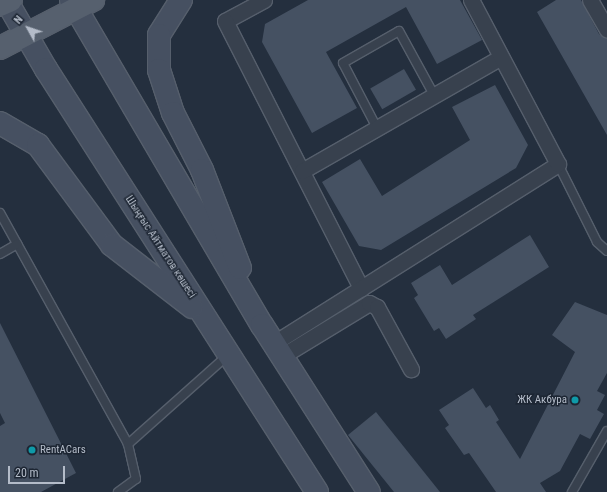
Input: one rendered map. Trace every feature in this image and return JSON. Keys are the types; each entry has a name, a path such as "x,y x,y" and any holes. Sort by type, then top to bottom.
{"main road":[{"path":"181,0 160,35 159,70 173,113 202,170 262,325"},
{"name":"Шыңғыс Айтматов көшесі","path":"6,2 228,355 317,492"},
{"path":"0,48 27,35 80,3 262,325 369,492"},
{"path":"0,123 38,145 112,245 204,316"}],"street":[{"path":"264,0 225,21 361,288"},
{"path":"278,350 361,288 558,164 471,0"},
{"path":"590,0 607,30"},
{"path":"302,171 501,57"},
{"path":"278,350 369,303 377,308 411,369"}],"lane":[{"path":"376,128 343,63 399,31 434,95"},
{"path":"558,164 597,242 607,251"},
{"path":"0,213 128,444 136,479 118,492"},
{"path":"0,254 17,244"},
{"path":"128,444 228,355"},
{"path":"572,492 607,431"}],"building":[{"path":"308,0 460,0 482,40 437,64 406,7 326,52 357,108 312,133 262,42 265,24"},
{"path":"556,0 581,0 599,34 607,39 607,135 537,12"},
{"path":"404,69 416,90 382,109 370,88"},
{"path":"495,85 528,145 516,168 381,250 359,246 322,182 360,159 382,196 470,140 452,107"},
{"path":"530,235 549,267 473,315 476,319 446,339 439,328 434,331 414,298 418,295 411,283 440,265 452,285"},
{"name":"ЖК Акбура","path":"575,302 607,315 607,373 597,391 605,395 597,410 604,414 590,439 580,434 560,471 540,483 546,492 496,492 469,453 464,455 445,428 449,425 439,410 473,388 486,408 490,405 499,420 496,422 520,459 575,352 552,335"},
{"name":"RentACars","path":"0,323 76,473 41,492 0,492 0,426 5,423 0,413"},
{"path":"376,412 440,492 394,492 348,435"}],"place":[{"name":"ЖК Акбура","path":"575,400"},
{"name":"RentACars","path":"32,450"}]}
